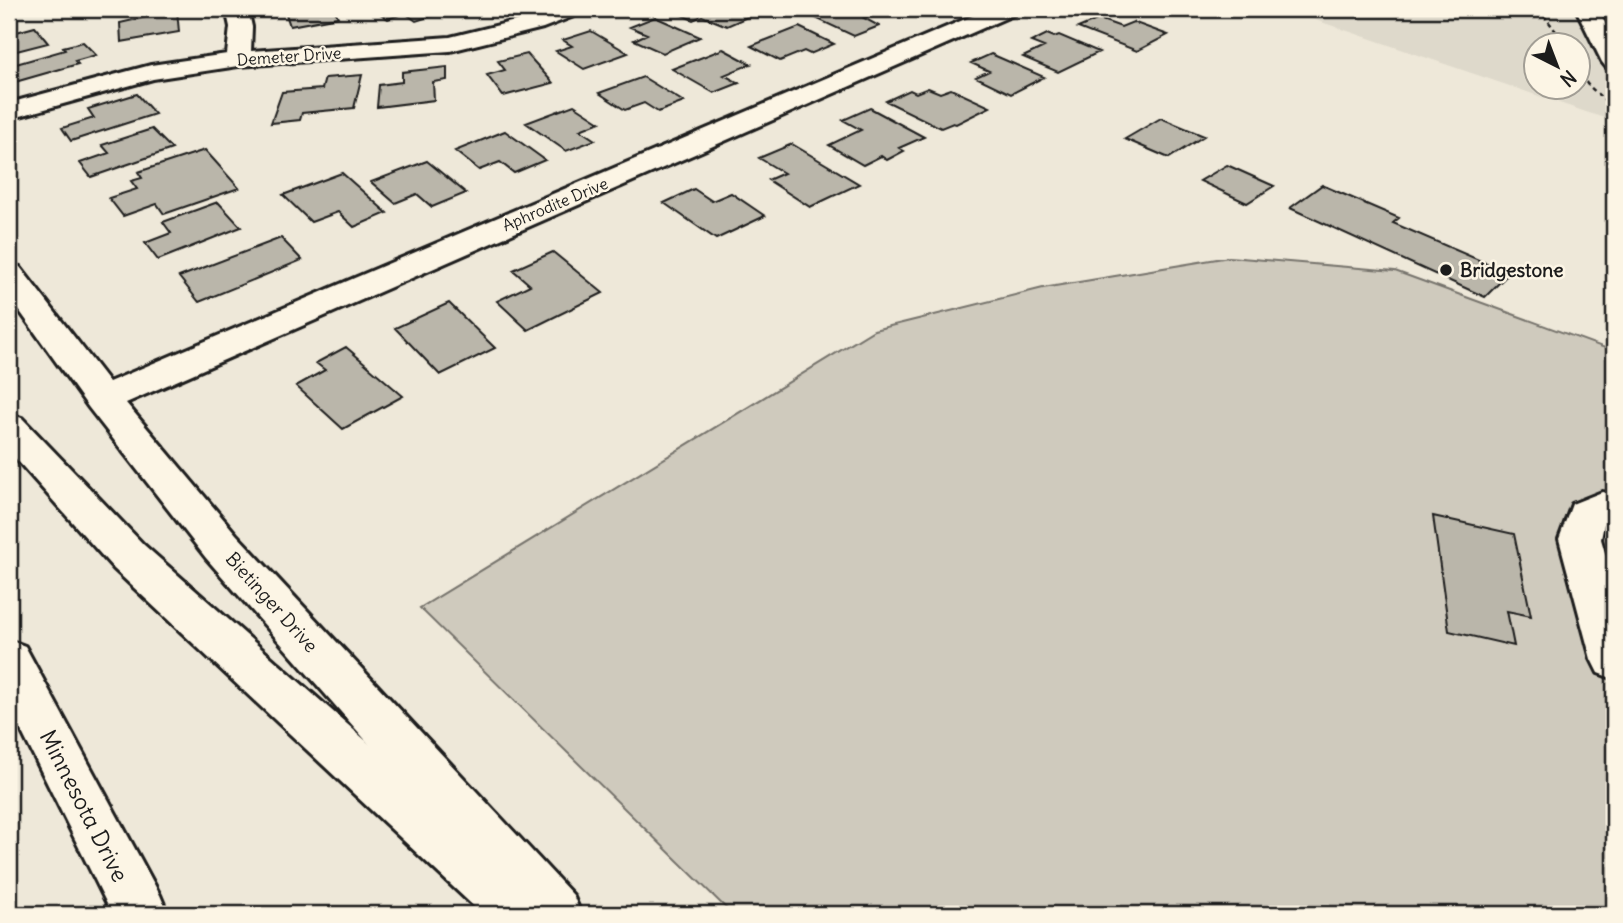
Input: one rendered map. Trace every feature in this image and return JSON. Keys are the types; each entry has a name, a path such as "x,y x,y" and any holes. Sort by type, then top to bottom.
{"main road":[{"path":"237,9 241,27 238,59"},
{"name":"Demeter Drive","path":"9,111 151,72 238,59 450,44 535,23 571,9"},
{"name":"Aphrodite Drive","path":"102,399 1007,9"},
{"path":"1587,9 1614,62"},
{"name":"Bietinger Drive","path":"9,274 102,399 221,546 554,914"},
{"path":"9,427 129,557 522,914"},
{"path":"1614,509 1602,507 1586,515 1580,539 1614,659"},
{"name":"Minnesota Drive","path":"9,660 141,914"}],"path":[{"path":"1539,9 1556,32"},
{"path":"1592,89 1604,100 1614,122"}],"shaded area":[{"path":"1283,9 1614,9 1614,121 1558,102 1592,102 1592,32 1522,32 1522,90"},
{"path":"1229,257 1395,271 1608,349 1614,356 1614,914 732,914 420,608 874,330 1043,288"}],"building":[{"path":"292,9 334,9 338,17 290,26 286,14 294,13"},
{"path":"373,9 435,9 441,13 416,21 405,13 388,19"},
{"path":"683,9 761,11 727,26 702,16 693,20 675,12"},
{"path":"826,9 864,9 876,14 864,18 879,26 854,36 809,15"},
{"path":"177,10 179,32 121,42 120,23"},
{"path":"655,17 700,37 663,53 634,40 647,34 630,27"},
{"path":"1099,19 1121,27 1133,22 1168,35 1137,51 1078,28"},
{"path":"35,27 48,43 9,53 9,34"},
{"path":"799,27 834,44 810,54 804,51 780,61 751,46"},
{"path":"591,31 628,53 584,69 556,51 572,46 563,40"},
{"path":"1047,34 1054,37 1059,35 1099,52 1058,72 1023,57 1044,47 1031,42"},
{"path":"83,42 96,55 75,61 78,64 15,82 9,74 9,66"},
{"path":"723,49 751,64 724,75 739,83 714,93 672,69"},
{"path":"527,54 553,83 503,96 487,75 505,70 498,61"},
{"path":"991,54 1044,77 1011,94 976,77 989,71 971,63"},
{"path":"447,67 447,80 433,82 434,100 377,107 379,85 402,82 402,72"},
{"path":"362,75 354,108 302,113 300,120 271,123 282,92 322,89 325,78"},
{"path":"643,77 684,102 658,112 644,103 625,110 599,93"},
{"path":"928,88 940,93 951,89 990,107 956,124 941,128 886,101 910,90 916,93"},
{"path":"137,94 155,114 71,141 62,128 94,118 88,109"},
{"path":"574,105 600,122 580,130 595,140 566,151 526,123"},
{"path":"870,108 924,137 899,148 904,151 887,160 881,156 863,165 829,145 861,130 843,120"},
{"path":"1161,118 1204,136 1169,158 1125,139"},
{"path":"152,129 172,149 91,177 80,163 109,153 102,145"},
{"path":"505,131 545,160 514,173 500,162 479,170 455,151"},
{"path":"792,144 859,184 810,207 768,180 784,173 759,158"},
{"path":"205,150 239,188 164,214 157,204 123,216 109,198 137,189 131,181 142,178 138,172"},
{"path":"427,161 466,193 432,207 417,194 395,203 371,182"},
{"path":"1227,165 1274,186 1247,203 1200,181"},
{"path":"342,173 387,213 354,227 338,212 311,222 283,195"},
{"path":"1322,185 1399,218 1393,223 1509,273 1485,297 1290,208"},
{"path":"694,189 712,201 731,193 765,216 716,239 664,203"},
{"path":"218,202 241,227 158,260 145,243 171,233 163,222"},
{"path":"281,238 302,260 199,302 179,277"},
{"path":"553,252 603,293 528,330 497,301 530,285 513,270"},
{"path":"449,303 495,348 440,375 395,328"},
{"path":"346,347 403,396 343,429 296,386 325,370 316,363"},
{"path":"1433,516 1514,534 1531,616 1507,611 1514,646 1449,631"}],"place":[{"name":"Bridgestone","path":"1446,270"}]}
